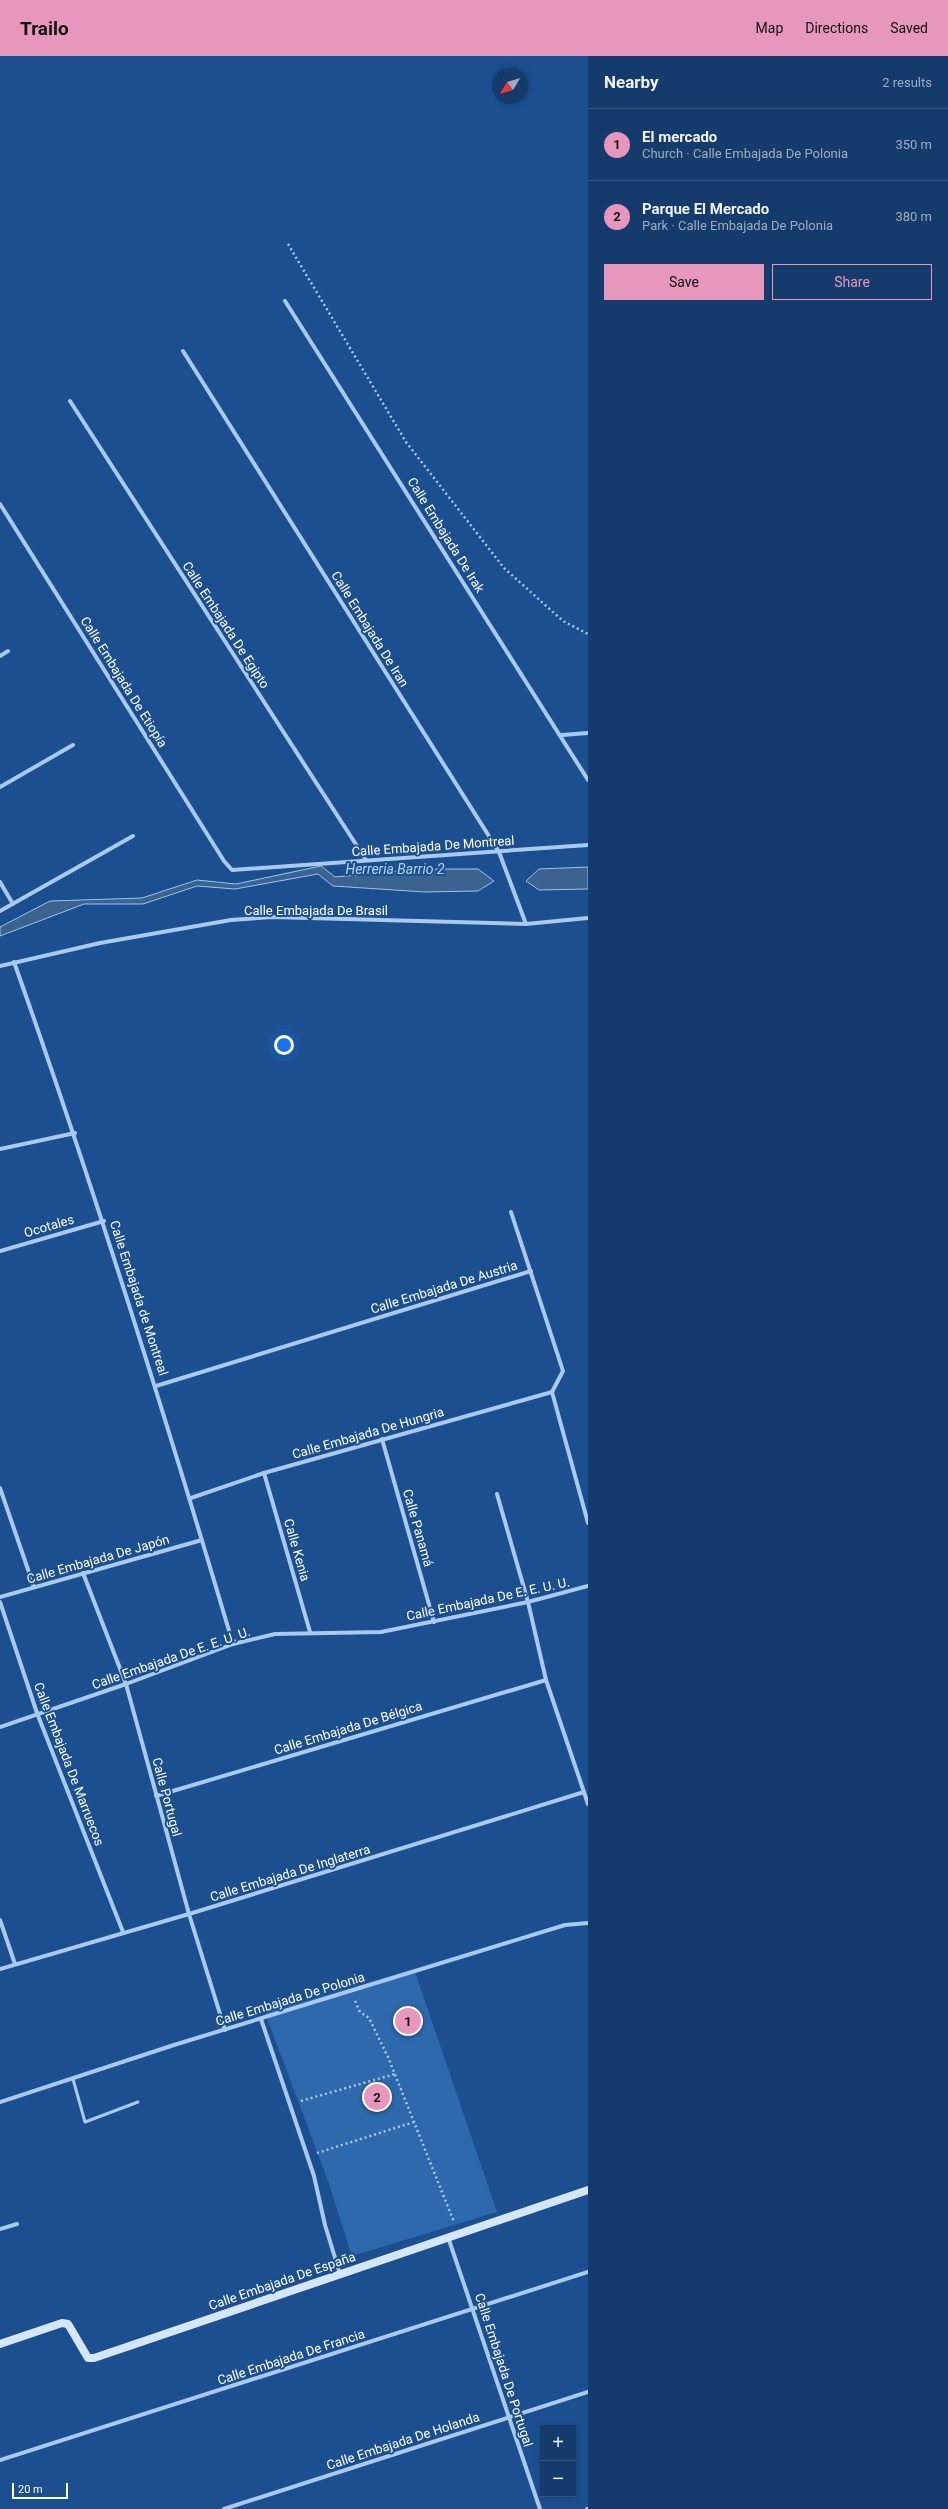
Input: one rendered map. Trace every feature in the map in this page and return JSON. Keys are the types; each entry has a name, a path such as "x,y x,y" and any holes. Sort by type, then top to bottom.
{"street":[{"name":"Calle Embajada De Irak","path":"285,301 562,735 588,780"},
{"name":"Calle Embajada De Iran","path":"183,352 499,852 526,924"},
{"name":"Calle Embajada De Egipto","path":"70,401 366,860"},
{"name":"Calle Embajada De Etiopía","path":"0,504 220,854 232,870"},
{"path":"0,656 8,651"},
{"path":"562,735 588,733"},
{"path":"0,787 73,745"},
{"path":"0,911 133,836"},
{"name":"Calle Embajada De Montreal","path":"232,870 588,845"},
{"path":"0,882 13,904"},
{"name":"Calle Embajada De Brasil","path":"0,966 100,943 238,920 272,918 526,924 588,918"},
{"name":"Calle Embajada de Montreal","path":"14,962 75,1133 104,1221 156,1386 233,1644"},
{"path":"0,1149 75,1133"},
{"path":"511,1212 531,1271"},
{"name":"Ocotales","path":"0,1251 104,1221"},
{"name":"Calle Embajada De Austria","path":"156,1386 531,1271 563,1371 552,1392"},
{"path":"552,1392 588,1523"},
{"name":"Calle Embajada De Hungria","path":"190,1498 264,1473 552,1392"},
{"name":"Calle Panamá","path":"382,1439 434,1622"},
{"name":"Calle Kenia","path":"264,1473 310,1632"},
{"path":"0,1488 34,1587"},
{"path":"497,1494 528,1602 546,1680 588,1804"},
{"name":"Calle Embajada De Japón","path":"0,1597 202,1540"},
{"name":"Calle Portugal","path":"83,1573 126,1684 189,1914 225,2030"},
{"name":"Calle Embajada De E. E. U. U.","path":"0,1727 37,1713 126,1684 233,1644 276,1634 310,1632 381,1632 528,1602 588,1586"},
{"name":"Calle Embajada De Marruecos","path":"0,1602 37,1713 122,1932"},
{"name":"Calle Embajada De Bélgica","path":"156,1796 546,1680"},
{"name":"Calle Embajada De Inglaterra","path":"0,1969 122,1932 189,1914 584,1792"},
{"path":"0,1920 15,1964"},
{"name":"Calle Embajada De Polonia","path":"0,2102 225,2030 565,1925 588,1923"},
{"path":"261,2019 291,2103 308,2157 325,2225 340,2274"},
{"name":"Calle Embajada De España","path":"0,2344 62,2323 68,2324 88,2358 94,2358 588,2190"},
{"path":"0,2229 17,2224"},
{"name":"Calle Embajada De Portugal","path":"448,2237 540,2509"},
{"name":"Calle Embajada De Francia","path":"0,2460 588,2272"},
{"name":"Calle Embajada De Holanda","path":"224,2509 588,2392"}],"lane":[{"path":"72,2079 86,2122 138,2102"}],"path":[{"path":"288,244 406,442 504,568 563,621 588,634"},
{"path":"351,1991 360,2012 369,2018 395,2074 458,2233"},
{"path":"291,2103 395,2074"},
{"path":"308,2157 414,2122"}],"shaded area":[{"path":"321,866 335,877 419,869 478,869 494,881 478,891 425,892 333,886 318,874 235,889 197,886 143,904 84,904 0,936 0,927 50,901 142,898 197,880 236,884"},
{"path":"588,867 588,889 539,890 526,881 539,869"},
{"path":"414,1969 497,2212 352,2256 328,2181 265,2013"}],"place":[{"name":"El mercado","path":"408,2021"},
{"name":"Parque El Mercado","path":"377,2097"}],"water label":[{"name":"Herreria Barrio 2","path":"395,869"}]}
